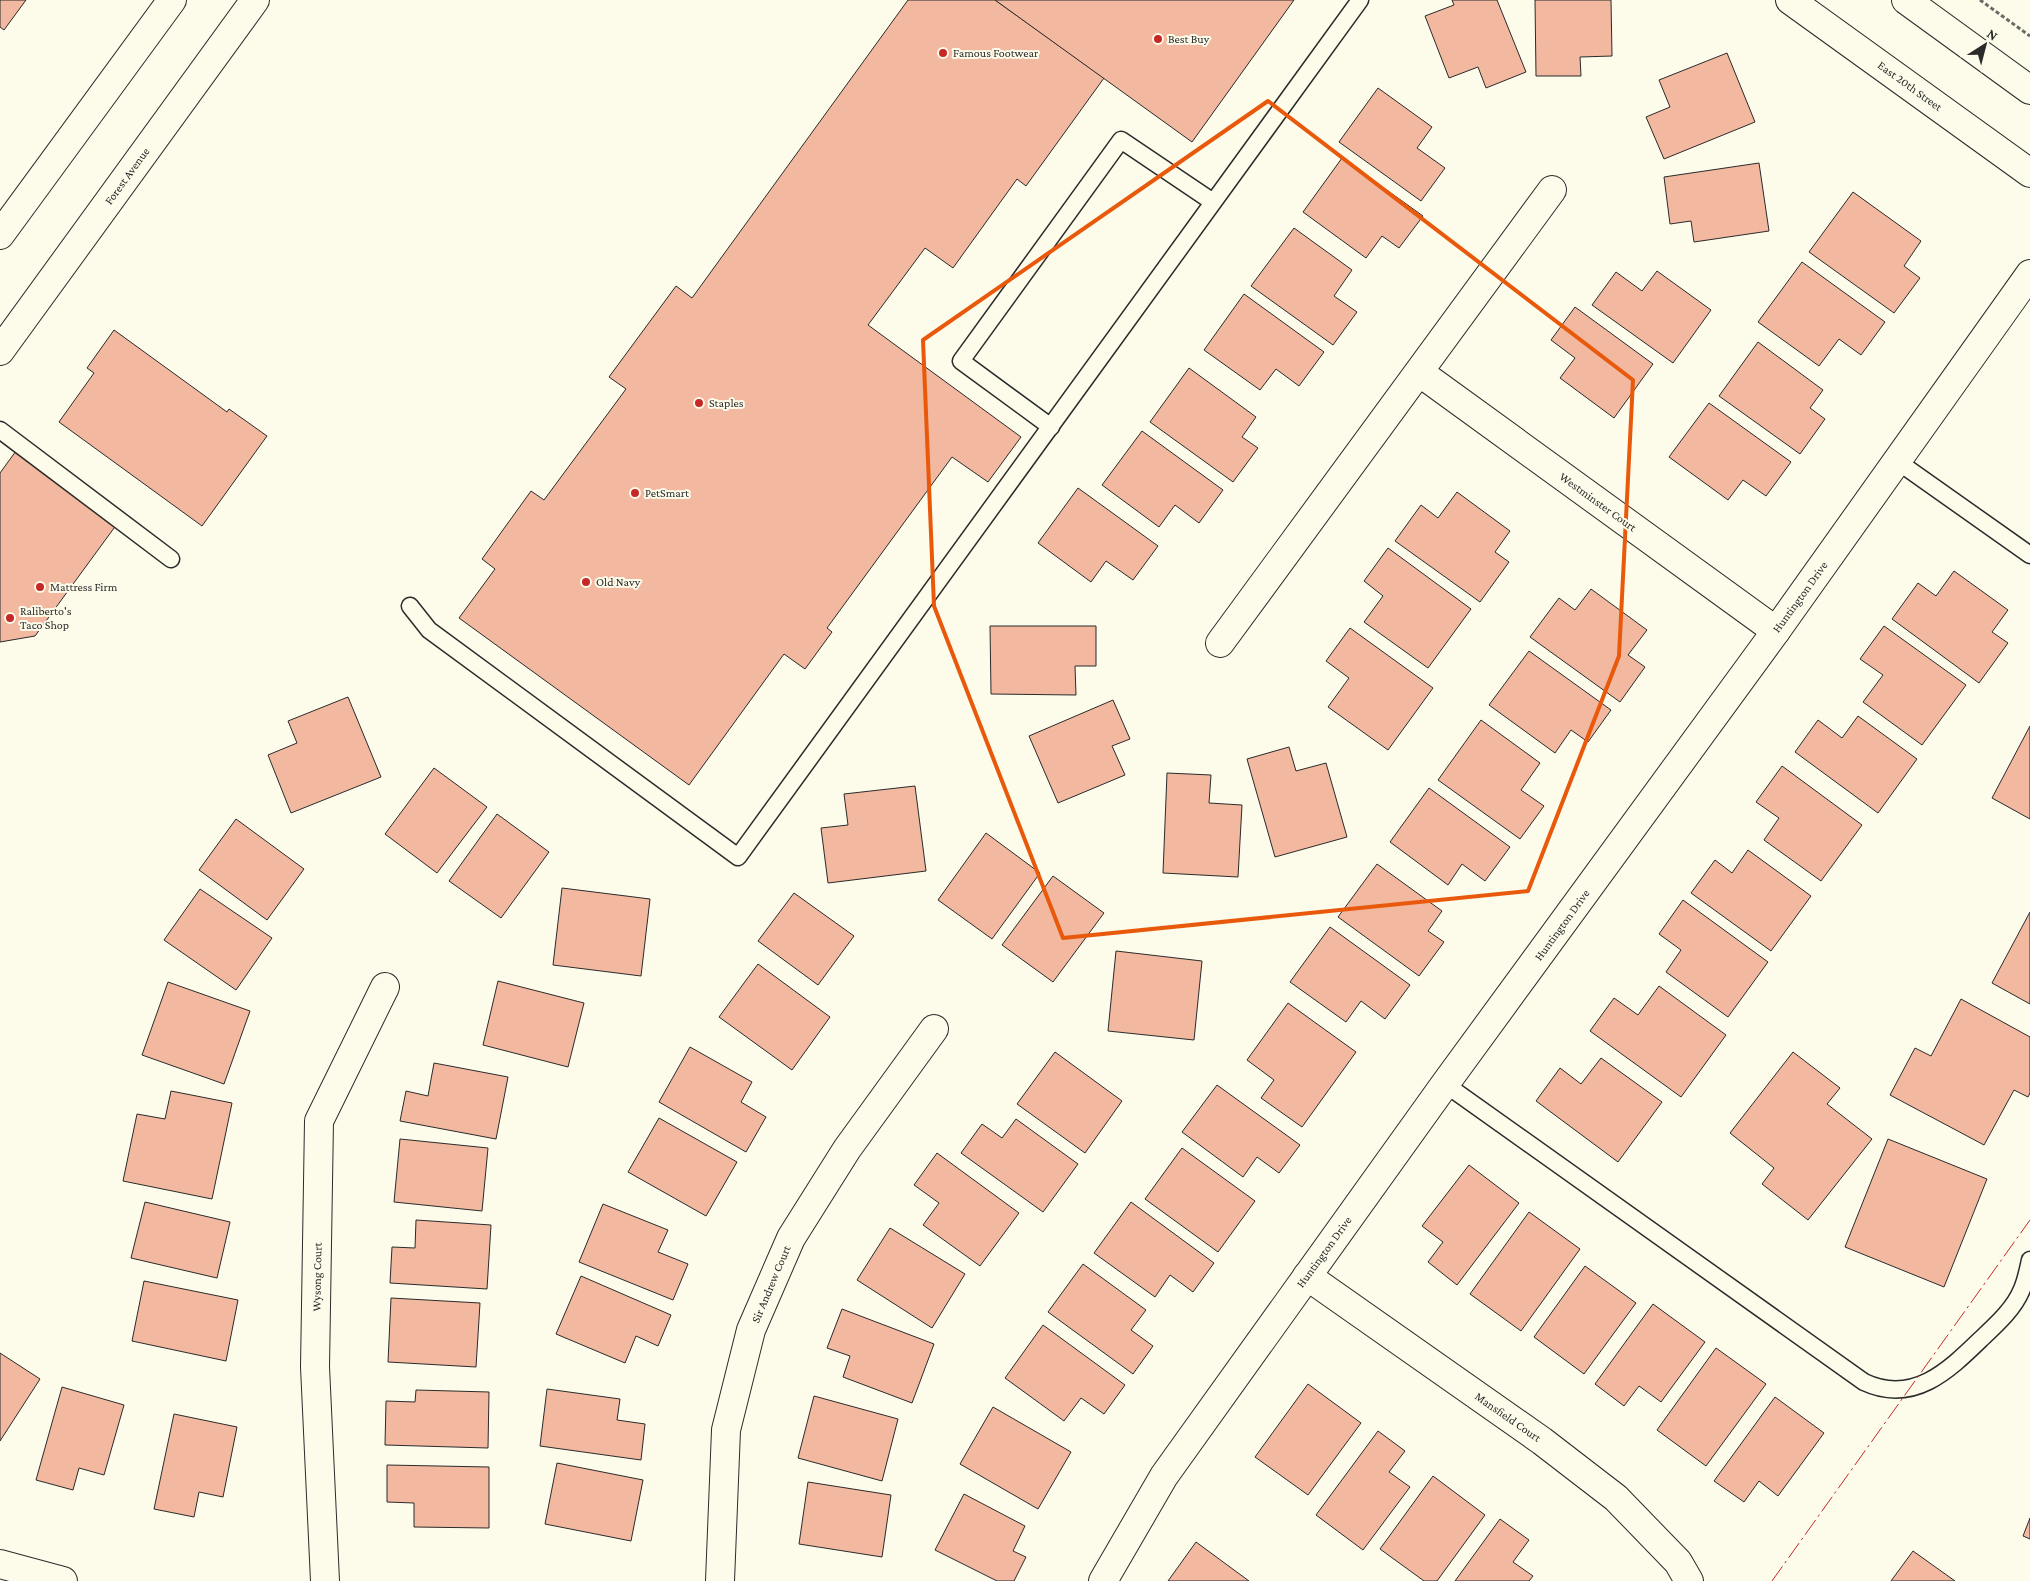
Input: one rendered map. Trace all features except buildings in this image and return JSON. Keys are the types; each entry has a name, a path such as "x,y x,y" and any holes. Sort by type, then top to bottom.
{"street":[{"path":"0,235 172,0"},
{"name":"Forest Avenue","path":"0,351 255,0"},
{"name":"East 20th Street","path":"1790,0 2030,173"},
{"path":"1906,0 2030,90"},
{"path":"1220,643 1552,190"},
{"name":"Huntington Drive","path":"1102,1581 1164,1476 1445,1084 1776,631 2030,274"},
{"name":"Westminster Court","path":"1419,372 1776,631"},
{"name":"Wysong Court","path":"326,1581 315,1368 319,1121 385,987"},
{"name":"Sir Andrew Court","path":"720,1581 726,1430 751,1330 791,1238 847,1149 934,1029"},
{"name":"Mansfield Court","path":"1307,1276 1542,1441 1616,1498 1678,1562 1689,1581"},
{"path":"0,1564 63,1581"}],"lane":[{"path":"410,606 429,630 738,857 1360,0"},
{"path":"1050,427 961,361 1109,156 1121,140 1213,202"},
{"path":"0,430 170,559"},
{"path":"1898,461 2030,555"},
{"path":"1445,1084 1864,1382 1886,1390 1902,1390 1923,1384 1949,1370 1998,1323 2012,1306 2022,1289 2030,1260"}],"path":[{"path":"1980,0 2030,36"}],"highlighted area":[{"path":"1268,101 1633,380 1619,656 1528,891 1063,938 934,606 923,340"}],"power":[{"path":"1772,1581 2030,1220"}],"place":[{"name":"Best Buy","path":"1158,39"},
{"name":"Famous Footwear","path":"943,53"},
{"name":"Staples","path":"699,403"},
{"name":"PetSmart","path":"635,493"},
{"name":"Old Navy","path":"586,582"},
{"name":"Mattress Firm","path":"40,587"},
{"name":"Raliberto's Taco Shop","path":"10,618"}]}
